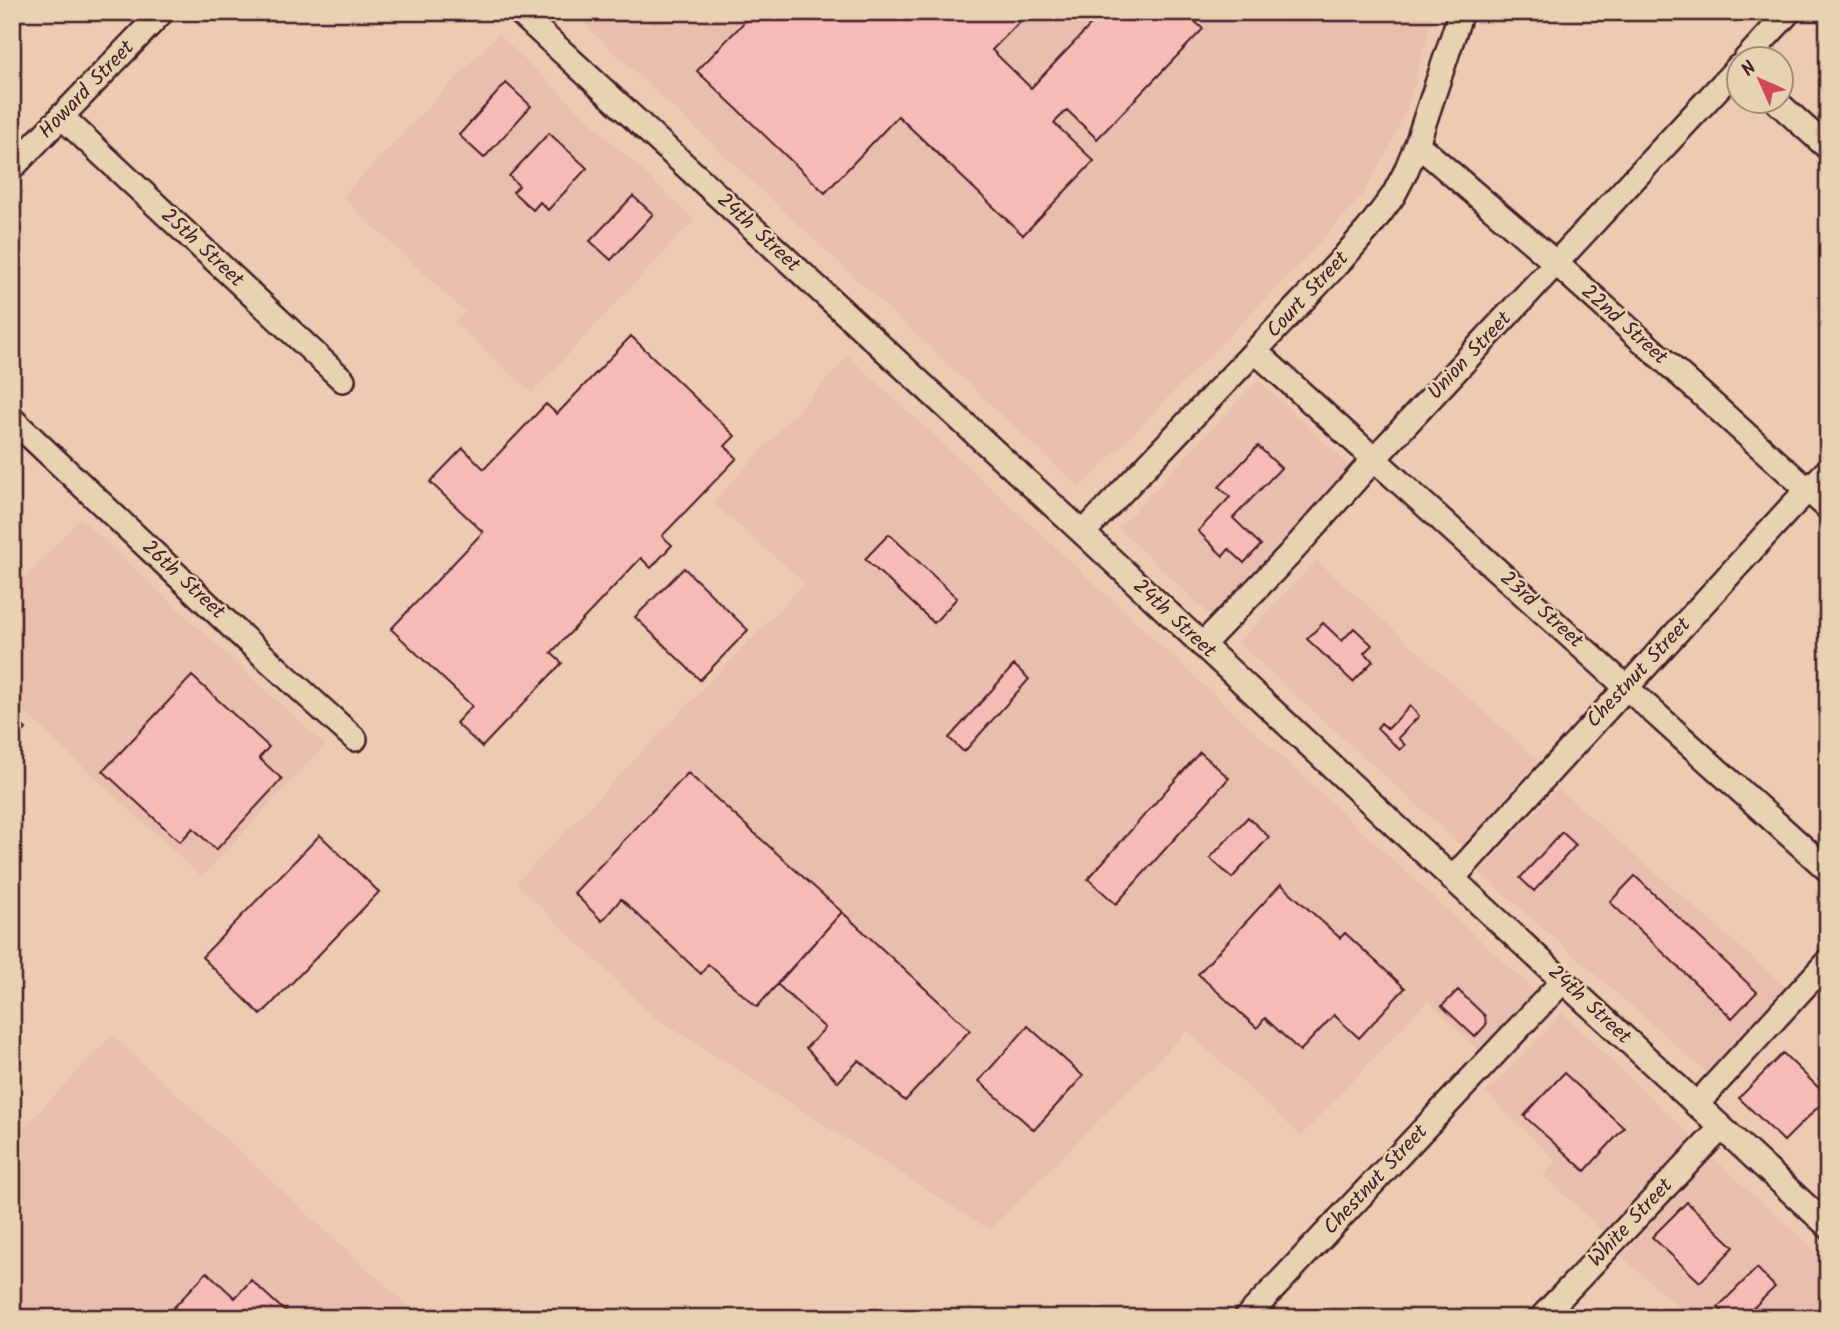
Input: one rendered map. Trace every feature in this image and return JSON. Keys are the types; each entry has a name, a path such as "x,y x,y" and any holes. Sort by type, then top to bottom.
{"street":[{"name":"Howard Street","path":"12,168 162,12"},
{"name":"24th Street","path":"519,12 1828,1226"},
{"name":"Court Street","path":"1083,533 1369,228 1392,197 1417,144 1461,12"},
{"path":"1758,46 1789,12"},
{"name":"Union Street","path":"1202,645 1288,556 1374,459 1724,82"},
{"path":"1793,116 1828,148"},
{"name":"25th Street","path":"61,117 343,380"},
{"name":"22nd Street","path":"1417,144 1557,264 1828,508"},
{"name":"23rd Street","path":"1255,351 1828,870"},
{"name":"26th Street","path":"12,419 234,629 355,739"},
{"name":"Chestnut Street","path":"1452,879 1828,470"},
{"path":"1696,1105 1828,961"},
{"name":"Chestnut Street","path":"1246,1318 1563,981"},
{"name":"White Street","path":"1541,1318 1721,1128"}],"shaded area":[{"path":"571,12 1434,12 1410,99 1392,143 1362,195 1315,248 1080,488"},
{"path":"498,34 694,220 532,393 454,322 465,312 342,197"},
{"path":"848,356 1534,990 1479,1051 1428,1000 1301,1136 1187,1031 990,1230 653,1016 516,883 805,583 713,503"},
{"path":"1258,380 1353,469 1212,617 1118,528"},
{"path":"80,518 325,745 202,877 12,701 12,592"},
{"path":"1317,560 1538,761 1463,847 1238,643"},
{"path":"1558,788 1786,987 1706,1072 1479,872"},
{"path":"1562,1013 1693,1138 1604,1232 1543,1175 1556,1161 1486,1093"},
{"path":"112,1035 421,1318 12,1318 12,1140"},
{"path":"1712,1157 1828,1262 1828,1304 1815,1318 1690,1318 1622,1256"}],"building":[{"path":"754,12 1029,12 992,50 1031,88 1103,12 1198,12 1192,19 1203,29 1097,139 1067,110 1054,123 1094,161 1023,235 898,116 825,193 697,71"},
{"path":"506,83 531,106 484,158 459,135"},
{"path":"549,133 587,168 548,210 540,202 533,210 513,192 519,186 509,176"},
{"path":"633,196 653,214 611,260 590,241"},
{"path":"631,336 735,436 725,446 737,458 662,536 672,545 651,568 641,558 551,653 562,663 482,747 456,723 472,706 391,629 483,532 430,482 463,448 484,469 546,404 557,414"},
{"path":"1258,446 1281,468 1233,518 1261,545 1244,563 1229,549 1223,556 1198,531 1230,497 1219,487"},
{"path":"889,534 957,598 934,623 865,559"},
{"path":"684,568 748,630 700,680 635,617"},
{"path":"1323,623 1342,641 1354,628 1372,645 1364,653 1373,661 1353,682 1307,639"},
{"path":"1014,665 1029,679 964,752 949,738"},
{"path":"192,676 269,747 259,758 282,779 216,850 193,828 180,842 103,771"},
{"path":"1410,706 1419,716 1398,738 1405,745 1400,750 1377,728 1381,723 1388,729"},
{"path":"12,716 26,729 12,744"},
{"path":"1200,752 1229,778 1116,904 1088,879"},
{"path":"688,773 842,912 757,1007 708,964 701,974 621,899 602,921 574,893"},
{"path":"1248,817 1269,837 1232,878 1210,858"},
{"path":"1562,832 1576,845 1534,891 1520,878"},
{"path":"320,835 379,892 261,1015 202,957"},
{"path":"1635,876 1757,992 1732,1018 1610,902"},
{"path":"1281,884 1340,938 1345,933 1405,988 1359,1038 1334,1015 1300,1051 1265,1018 1257,1028 1198,974"},
{"path":"842,912 970,1030 905,1101 859,1060 838,1082 806,1048 825,1028 777,984"},
{"path":"1458,990 1485,1016 1486,1025 1475,1037 1442,1006"},
{"path":"1028,1026 1083,1076 1034,1130 979,1081"},
{"path":"1783,1053 1828,1097 1784,1141 1739,1098"},
{"path":"1564,1073 1624,1128 1585,1171 1524,1116"},
{"path":"1687,1202 1734,1247 1700,1282 1652,1237"},
{"path":"1757,1268 1775,1287 1743,1318 1729,1318 1718,1307"},
{"path":"207,1272 235,1298 251,1280 292,1318 164,1318"}]}
